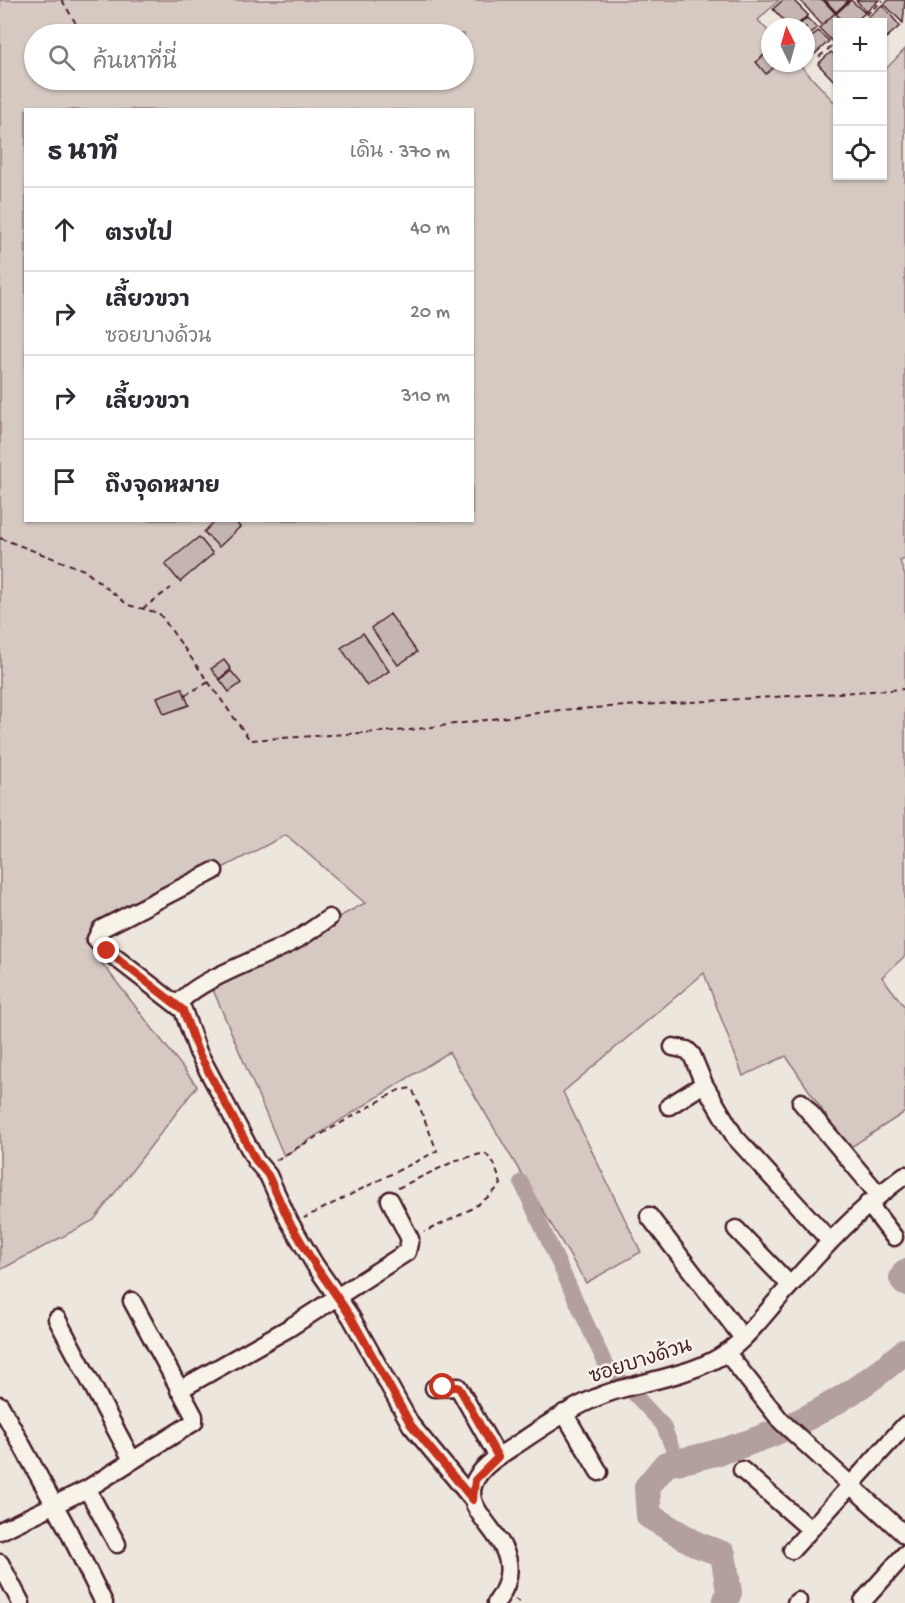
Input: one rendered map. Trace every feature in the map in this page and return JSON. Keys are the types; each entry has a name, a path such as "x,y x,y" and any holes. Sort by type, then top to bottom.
{"street":[{"path":"214,871 101,929 96,939 107,951 178,1005 187,1016 198,1052 256,1161 268,1175 289,1221 351,1317 411,1425 473,1500 508,1556 509,1579 496,1603"},
{"path":"178,1005 187,994 298,939 329,918"},
{"path":"673,1047 687,1050 692,1055 704,1084 735,1137 830,1241"},
{"path":"669,1106 704,1084"},
{"path":"801,1102 873,1198 894,1237"},
{"name":"ซอยบางด้วน","path":"473,1500 475,1480 498,1457 564,1413 611,1392 700,1366 726,1352 743,1338 830,1241 873,1198 905,1175"},
{"path":"179,1390 289,1328 406,1252 410,1239 390,1200"},
{"path":"649,1216 743,1338"},
{"path":"736,1229 790,1285"},
{"path":"0,1531 82,1492 194,1422 194,1416 132,1301"},
{"path":"57,1318 132,1460"},
{"path":"726,1352 781,1421 905,1535"},
{"path":"434,1388 458,1387 498,1457"},
{"path":"0,1405 57,1504 104,1603"},
{"path":"564,1413 599,1472"},
{"path":"792,1550 905,1425"},
{"path":"742,1470 810,1529"},
{"path":"82,1492 117,1544"},
{"path":"863,1600 905,1554"},
{"path":"0,1563 21,1603"}],"path":[{"path":"62,0 76,24"},
{"path":"863,18 883,0"},
{"path":"819,57 833,45"},
{"path":"0,538 84,570 128,605 159,613 250,740 410,730 560,710 905,689"},
{"path":"142,609 171,588"},
{"path":"185,695 209,682"},
{"path":"281,1169 276,1160 399,1090 412,1088 437,1151 309,1216 289,1221"},
{"path":"390,1200 387,1194 457,1160 485,1153 494,1163 501,1184 492,1194 472,1209 410,1239"}],"shaded area":[{"path":"0,0 779,0 758,20 761,23 761,72 806,72 833,101 833,180 887,180 887,68 905,49 905,559 900,561 905,576 905,956 882,977 905,1007 905,1112 848,1149 786,1056 743,1076 704,973 563,1092 641,1252 586,1283 449,1052 284,1156 211,985 365,903 286,835 84,940 197,1086 94,1220 0,1270"}],"building":[{"path":"783,0 793,0 808,15 805,18 782,18 773,9"},
{"path":"800,0 823,0 835,13 822,25"},
{"path":"825,0 849,0 836,12"},
{"path":"851,0 865,13 859,18 840,18 836,14"},
{"path":"856,0 879,0 866,12"},
{"path":"889,0 905,0 903,23 884,4"},
{"path":"882,5 900,26 887,37 887,18 868,17"},
{"path":"835,13 840,18 833,18 833,42 819,28"},
{"path":"818,31 829,41 815,54 815,34"},
{"path":"831,52 833,54 833,80 818,64"},
{"path":"761,58 761,68 756,62"},
{"path":"214,522 236,522 240,527 219,547 204,532"},
{"path":"199,537 213,554 180,582 165,564"},
{"path":"390,614 417,652 398,665 371,628"},
{"path":"363,633 389,671 367,686 341,648"},
{"path":"224,660 231,669 219,679 211,669"},
{"path":"231,671 241,683 229,692 220,680"},
{"path":"182,688 189,705 164,714 157,697"}],"waterway":[{"path":"521,1182 605,1363 663,1425 678,1462"},
{"path":"905,1272 902,1278 905,1283"},
{"path":"725,1603 729,1592 723,1554 698,1545 649,1516 647,1487 666,1464 732,1448 794,1424 823,1409 879,1373 905,1351"}],"route":[{"path":"107,951 178,1005 187,1016 198,1052 256,1161 268,1175 289,1221 315,1265 351,1317 411,1425 473,1500 475,1480 483,1469 498,1457 458,1387 443,1387"}]}
